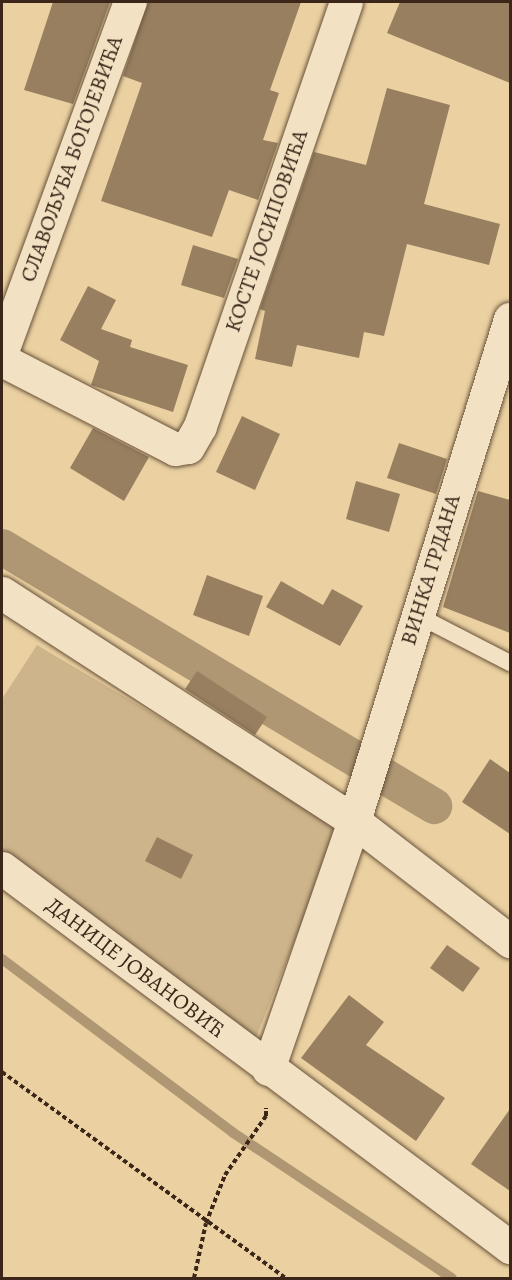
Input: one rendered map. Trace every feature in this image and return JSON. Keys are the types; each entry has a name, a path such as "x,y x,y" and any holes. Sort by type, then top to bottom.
{"street":[{"name":"СЛАВОЉУБА БОГОЈЕВИЋА","path":"2,351 130,2"},
{"name":"КОСТЕ ЈОСИПОВИЋА","path":"2,360 176,449 188,447 200,426 346,2"},
{"name":"ВИНКА ГРДАНА","path":"268,1069 354,821 510,319"},
{"path":"2,593 354,821 510,941"},
{"name":"ДАНИЦЕ ЈОВАНОВИЋ","path":"2,868 268,1069 510,1247"}],"lane":[{"path":"417,615 510,663"}],"path":[{"path":"194,1278 206,1224 225,1175 266,1116 268,1069"},
{"path":"2,1072 206,1224 286,1278"}],"shaded area":[{"path":"37,645 341,825 253,1045 2,857 2,699"}],"building":[{"path":"53,2 110,2 73,104 24,90"},
{"path":"148,2 301,2 270,90 279,93 263,140 278,143 258,200 229,190 212,237 101,201 142,83 123,76"},
{"path":"400,2 510,2 510,83 387,33"},
{"path":"387,88 450,105 424,204 500,224 489,265 407,244 384,336 364,332 359,358 297,345 292,367 255,359 265,311 260,309 314,152 366,165"},
{"path":"193,245 238,259 224,298 181,285"},
{"path":"88,286 116,300 101,329 132,340 130,347 188,365 173,412 91,385 99,361 60,340"},
{"path":"242,416 280,434 255,490 216,472"},
{"path":"93,428 149,457 124,501 70,468"},
{"path":"399,443 447,459 436,494 387,478"},
{"path":"356,481 400,494 389,532 346,519"},
{"path":"478,491 510,500 510,633 443,607"},
{"path":"207,575 263,596 249,636 193,615"},
{"path":"281,581 323,605 332,589 363,606 340,646 266,607"},
{"path":"197,671 267,717 255,735 185,689"},
{"path":"490,759 510,773 510,834 462,802"},
{"path":"157,837 193,855 181,879 145,861"},
{"path":"447,945 480,968 463,992 430,968"},
{"path":"349,995 384,1022 366,1045 445,1098 416,1141 301,1058"},
{"path":"510,1109 510,1191 471,1164"}],"waterway":[{"path":"2,547 434,806"},
{"path":"2,959 232,1132 452,1278"}]}
